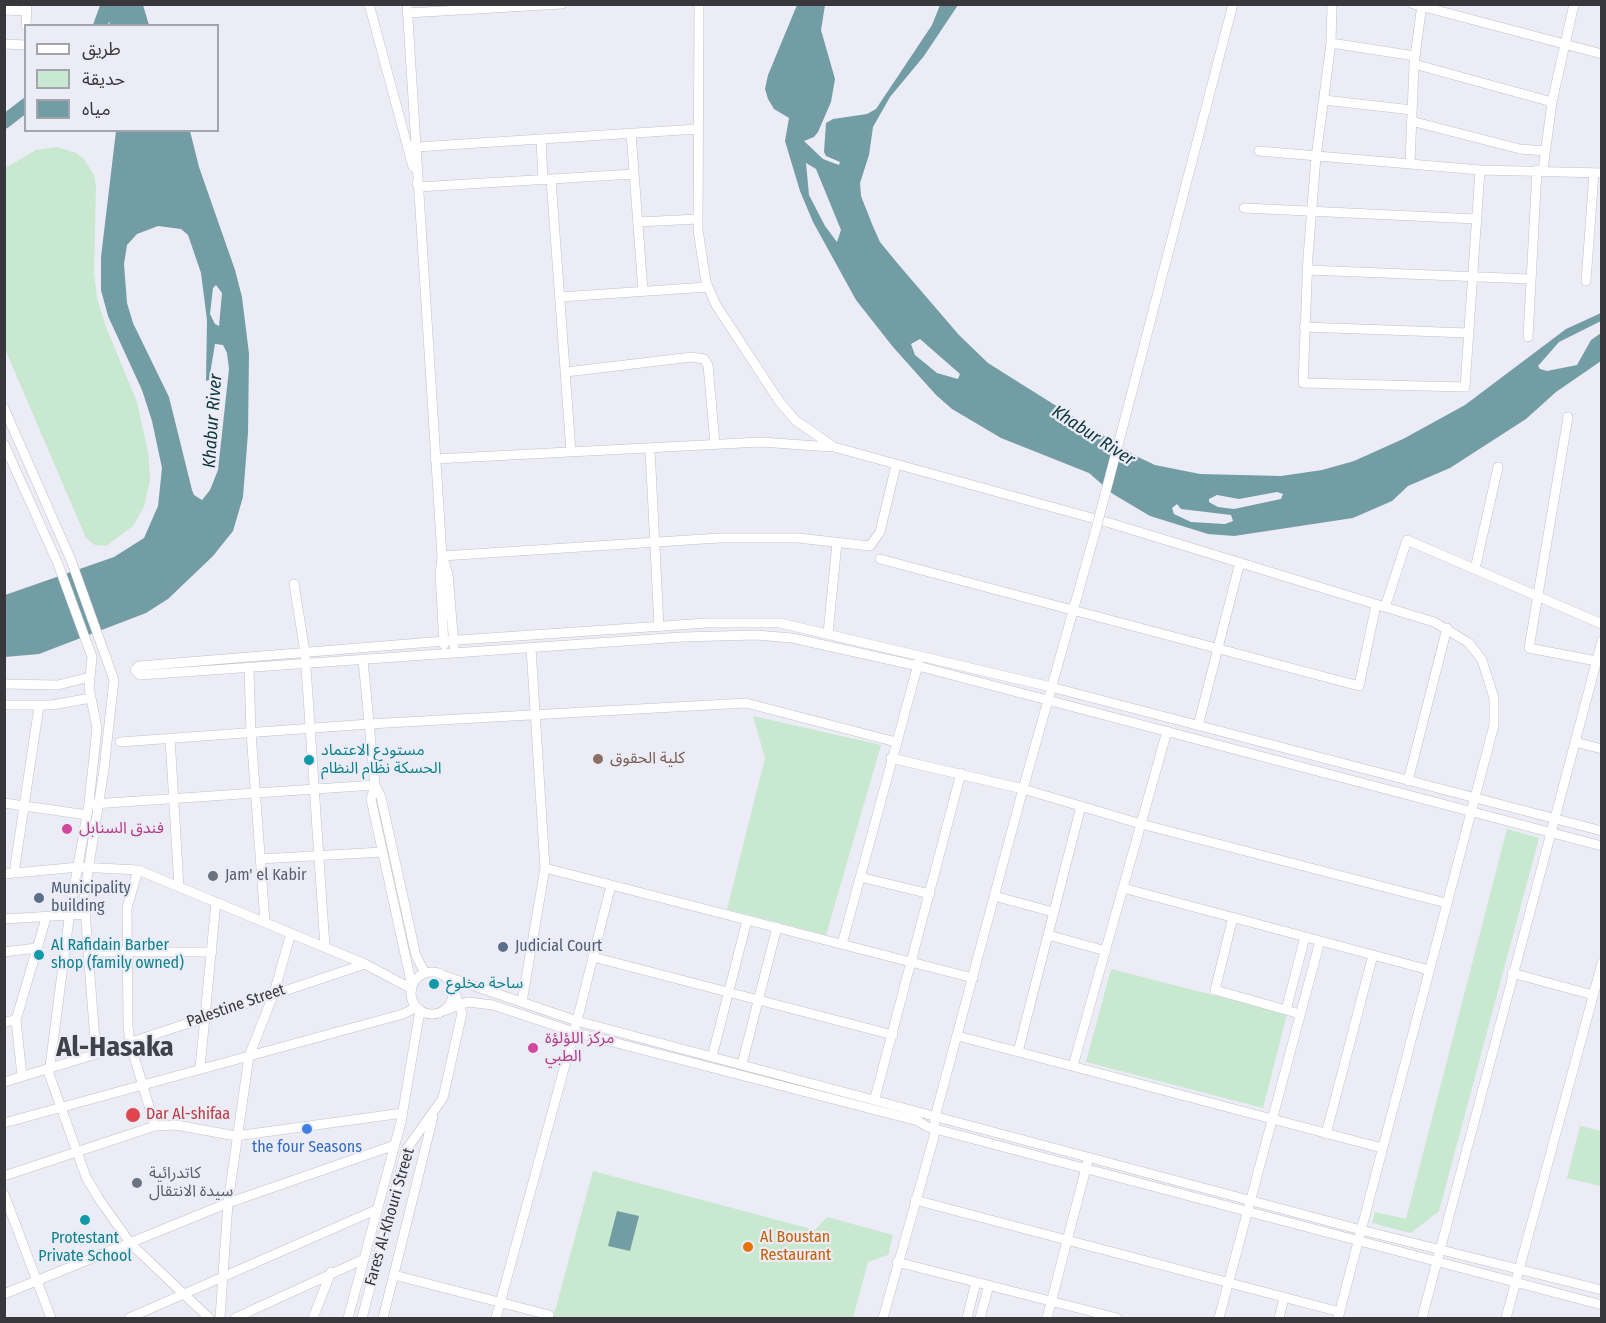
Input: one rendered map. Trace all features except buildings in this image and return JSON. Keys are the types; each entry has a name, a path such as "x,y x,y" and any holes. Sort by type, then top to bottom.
{"street":[{"path":"369,4 418,188"},
{"path":"449,653 448,574 442,556 407,9 562,4"},
{"path":"699,4 698,219 700,254 707,287 716,305 787,411 808,431 834,447"},
{"path":"884,1318 994,896 1096,529 1233,4"},
{"path":"1332,4 1331,42 1316,157 1307,270 1303,383 1465,387 1480,170"},
{"path":"1528,337 1540,170 1552,102 1574,4"},
{"path":"1410,164 1414,60 1419,5 1602,54"},
{"path":"4,10 27,8 26,24"},
{"path":"1331,42 1414,60 1552,102"},
{"path":"4,44 24,45"},
{"path":"1323,100 1412,110"},
{"path":"1412,121 1520,149 1545,152"},
{"path":"416,147 698,129"},
{"path":"631,133 643,291"},
{"path":"541,139 560,297 571,452"},
{"path":"1259,151 1480,170 1598,173 1586,281"},
{"path":"418,188 634,174"},
{"path":"1244,208 1476,219"},
{"path":"638,222 698,219"},
{"path":"1307,270 1532,279"},
{"path":"560,297 707,287"},
{"path":"1304,327 1468,333"},
{"path":"566,372 692,357 704,359 708,365 715,444"},
{"path":"4,408 71,560 102,639 112,671 114,689 94,804 87,815 70,916 49,1074 60,1109 94,1192 131,1244 209,1318"},
{"path":"1568,417 1540,597 1529,648 1596,661"},
{"path":"435,459 779,442 834,447 1058,508 1381,606 1447,628 1476,651 1488,673 1493,692 1494,725 1339,1315 1284,1298 915,1200"},
{"path":"4,444 58,564 89,644 93,662 90,677 96,728 94,804 90,867 84,897 96,1054"},
{"path":"650,449 659,627"},
{"path":"442,556 654,542 788,538 870,546 880,532 896,465"},
{"path":"1474,569 1498,467"},
{"path":"48,542 60,536"},
{"path":"880,558 1359,686 1381,606 1407,540 1602,624"},
{"path":"828,633 837,543"},
{"path":"1198,726 1240,562"},
{"path":"294,584 306,663 325,947"},
{"path":"1602,831 1051,687 828,633 762,622 448,640 139,666 135,670 140,675 682,637 766,635 812,641 918,666 1602,846"},
{"path":"1408,781 1447,628"},
{"path":"1422,1318 1602,641"},
{"path":"522,1002 545,868 531,648"},
{"path":"842,944 891,758 921,656"},
{"path":"363,660 375,785 381,797 416,956 425,973"},
{"path":"249,668 251,732 265,922"},
{"path":"4,684 58,685 90,677"},
{"path":"4,705 39,706 92,698"},
{"path":"120,742 369,724 746,703 896,742"},
{"path":"39,706 24,806 9,874 79,867 138,870 365,964 412,988"},
{"path":"1073,1066 1167,731"},
{"path":"170,738 179,887"},
{"path":"1575,742 1602,749"},
{"path":"891,758 1023,789 1141,824 1446,903"},
{"path":"875,1098 961,773"},
{"path":"94,804 375,785"},
{"path":"375,785 371,799 412,988 412,1000 418,1009 431,1014 474,1002 493,1005 574,1032 918,1121 935,1128 1602,1305"},
{"path":"4,804 87,815"},
{"path":"1018,1052 1081,806"},
{"path":"260,859 382,852"},
{"path":"545,868 973,978"},
{"path":"138,870 128,908 126,952 130,1042 155,1126"},
{"path":"860,877 930,894"},
{"path":"496,1318 577,1021 611,885"},
{"path":"1123,888 1429,970"},
{"path":"994,896 1053,912"},
{"path":"200,1068 207,1016 216,902"},
{"path":"4,919 85,914"},
{"path":"1233,917 1215,990 1300,1014"},
{"path":"22,1076 16,1020 46,918"},
{"path":"712,1057 747,920"},
{"path":"742,1064 777,927"},
{"path":"220,1318 228,1203 249,1056 273,993 291,933"},
{"path":"1048,935 1106,951"},
{"path":"1286,1010 1305,937"},
{"path":"1218,1318 1320,941"},
{"path":"4,952 37,948"},
{"path":"88,952 212,952"},
{"path":"1326,1134 1373,955"},
{"path":"593,957 893,1035"},
{"path":"1506,1318 1602,963"},
{"name":"Palestine Street","path":"4,1082 96,1054 365,964"},
{"path":"412,988 417,978 425,973 436,972 577,1021 875,1098 935,1117 1361,1230 1602,1290"},
{"path":"1512,973 1593,996"},
{"path":"443,1011 452,999 452,985 445,976"},
{"name":"Fares Al-Khouri Street","path":"362,1318 406,1150 443,1098 462,1017 461,1004 452,985"},
{"path":"462,1017 474,1009 493,1005"},
{"path":"4,1123 60,1109 142,1083 418,1009"},
{"path":"348,1318 403,1113 418,1009"},
{"path":"4,1022 16,1020"},
{"path":"958,1036 1382,1148"},
{"path":"4,1176 155,1126 176,1125 236,1136 403,1113"},
{"path":"383,1318 434,1113"},
{"path":"4,1294 228,1203 395,1145"},
{"path":"1047,1318 1088,1157"},
{"path":"4,1194 51,1318"},
{"path":"129,1318 378,1209"},
{"path":"235,1318 331,1272 364,1259"},
{"path":"897,1262 1117,1318"},
{"path":"313,1318 331,1272"},
{"path":"394,1275 549,1315"},
{"path":"967,1318 976,1282"},
{"path":"980,1318 989,1285"},
{"path":"1278,1318 1284,1298"}],"green space":[{"path":"57,147 76,153 84,159 94,175 96,187 94,273 97,298 106,327 137,402 148,452 150,480 144,507 133,526 106,546 95,545 86,538 5,349 5,168 36,150"},
{"path":"753,716 881,745 826,935 727,909 765,758"},
{"path":"1507,829 1539,838 1439,1211 1411,1233 1372,1223 1375,1212 1406,1219"},
{"path":"1111,969 1287,1014 1263,1108 1086,1062"},
{"path":"1580,1126 1601,1131 1601,1186 1567,1178"},
{"path":"593,1171 815,1230 827,1217 893,1235 888,1255 868,1262 853,1318 553,1318"}],"water":[{"path":"105,5 143,5 149,24 110,24"},
{"name":"Khabur River","path":"797,5 825,5 821,30 835,79 831,102 818,132 814,137 804,141 823,159 839,165 840,162 826,156 824,152 826,123 833,119 867,114 876,109 932,25 940,5 958,5 924,56 890,97 873,127 869,155 860,183 861,196 872,224 880,242 898,264 959,335 988,363 1136,456 1155,465 1200,474 1281,476 1322,470 1354,461 1403,439 1465,405 1566,329 1601,313 1601,321 1559,342 1538,366 1547,371 1577,365 1591,340 1601,333 1601,361 1556,392 1526,419 1450,468 1408,486 1392,501 1353,518 1234,536 1208,534 1150,516 1113,494 1089,473 1001,438 952,409 936,395 893,347 856,300 813,222 800,191 785,141 789,118 774,109 768,99 765,89 768,75","holes":["806,163 816,169 841,230 837,242 825,226 809,195","920,339 960,374 958,379 937,373 915,355 911,344","1277,492 1283,494 1281,499 1234,509 1218,507 1209,502 1209,499 1217,495 1239,499","1177,504 1181,509 1231,515 1233,521 1225,524 1191,522 1174,514 1172,508"]},
{"path":"116,132 190,132 199,167 235,270 242,297 249,354 248,433 243,497 233,531 213,556 168,599 146,613 39,654 5,657 5,595 114,557 144,538 158,506 162,468 152,421 142,390 108,316 101,290 101,257","holes":["158,226 181,229 188,235 201,273 207,320 206,381 209,380 215,344 223,345 227,353 229,369 218,470 210,490 202,500 194,495 192,490 169,397 133,323 127,303 124,264 127,245 137,234","216,285 222,293 219,326 215,324 210,314 213,288"]},
{"path":"617,1211 639,1216 630,1251 608,1246"}],"waterway":[{"path":"101,24 108,4"},
{"path":"4,122 24,107"}],"place":[{"name":"كلية الحقوق","path":"598,759"},
{"name":"مستودع الاعتماد الحسكة نظام النظام","path":"309,760"},
{"name":"فندق السنابل","path":"67,829"},
{"name":"Jam' el Kabir","path":"213,876"},
{"name":"Municipality building","path":"39,898"},
{"name":"Judicial Court","path":"503,947"},
{"name":"Al Rafidain Barber shop (family owned)","path":"39,955"},
{"name":"ساحة مخلوع","path":"434,984"},
{"name":"مركز اللؤلؤة الطبي","path":"533,1048"},
{"name":"Dar Al-shifaa","path":"133,1115"},
{"name":"the four Seasons","path":"307,1129"},
{"name":"كاتدرائية سيدة الانتقال","path":"137,1183"},
{"name":"Protestant Private School","path":"85,1220"},
{"name":"Al Boustan Restaurant","path":"748,1247"}],"district":[{"name":"Al-Hasaka","path":"115,1048"}]}
